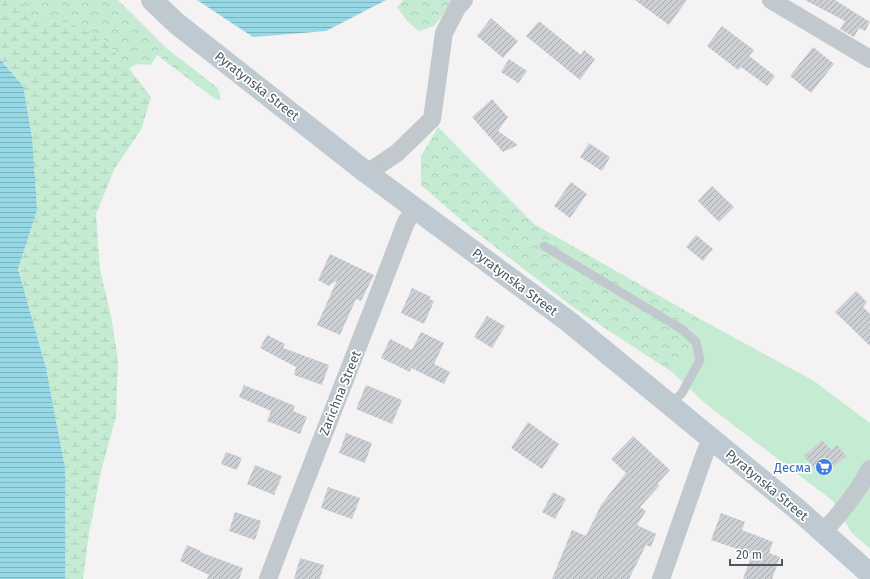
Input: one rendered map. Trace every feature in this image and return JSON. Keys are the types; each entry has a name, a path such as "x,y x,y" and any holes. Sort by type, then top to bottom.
{"main road":[{"name":"Pyratynska Street","path":"152,0 176,22 367,173 568,321 712,438 870,574"}],"street":[{"path":"367,173 397,154 432,119 444,33 457,8 464,0"},
{"path":"771,0 870,59"},
{"name":"Zarichna Street","path":"268,579 406,222 416,208"},
{"path":"662,579 705,454 712,438"},
{"path":"823,532 860,488 870,469"}],"lane":[{"path":"544,246 680,328 696,342 700,360 682,393 671,404"}],"green space":[{"path":"0,0 22,0 32,20 70,23 103,39 129,68 151,97 141,130 115,168 96,214 100,269 111,316 118,360 116,417 102,467 89,533 83,579 65,579 65,468 46,368 18,269 37,210 23,86 0,59"},
{"path":"22,0 118,0 166,48 218,88 221,100 215,99 157,55 151,65 138,64 129,68 103,39 70,23 31,20"},
{"path":"403,0 455,0 434,26 419,31 408,22 397,7"},
{"path":"438,127 534,224 700,319 687,354 672,372 574,308 467,225 421,185 421,156"},
{"path":"700,319 814,381 870,423 870,549 851,532 833,501 707,405 672,372 687,354"}],"water":[{"path":"197,0 386,0 326,31 253,37"},
{"path":"0,59 23,86 32,138 37,210 18,269 46,368 65,468 65,579 0,579"}],"building":[{"path":"635,0 687,0 669,25"},
{"path":"805,0 835,0 870,22 865,31 859,28 854,37 840,29 845,21"},
{"path":"491,18 518,41 503,58 477,36"},
{"path":"539,21 581,55 584,50 595,59 580,80 526,36"},
{"path":"722,26 754,50 749,56 775,76 767,86 741,67 738,70 707,46"},
{"path":"813,47 834,64 811,93 790,76"},
{"path":"509,59 527,71 518,83 501,72"},
{"path":"492,99 508,117 498,131 518,145 503,152 472,117"},
{"path":"589,143 610,157 602,171 580,157"},
{"path":"571,182 587,194 570,218 554,206"},
{"path":"712,186 734,207 719,222 698,201"},
{"path":"696,235 713,249 703,261 686,247"},
{"path":"330,254 374,275 361,301 356,299 340,335 317,325 337,280 329,286 318,280"},
{"path":"412,288 431,297 429,299 434,301 424,324 401,313"},
{"path":"856,291 867,302 863,307 870,314 870,346 835,312"},
{"path":"487,316 505,326 492,348 474,337"},
{"path":"421,332 444,343 434,364 450,372 444,384 411,368 410,372 381,358 390,339 412,350"},
{"path":"267,335 285,344 283,348 329,365 322,385 294,375 296,367 260,348"},
{"path":"244,385 295,406 293,411 307,417 300,434 267,421 271,411 239,397"},
{"path":"366,385 402,400 392,424 356,409"},
{"path":"528,422 559,444 542,469 511,448"},
{"path":"346,433 372,443 365,463 339,453"},
{"path":"633,436 670,470 657,484 660,485 640,507 646,511 637,525 656,534 651,547 646,545 629,579 552,579 572,530 586,536 601,505 626,473 611,459"},
{"name":"Десма","path":"822,440 831,450 837,445 846,456 822,477 804,456"},
{"path":"226,452 242,458 237,470 221,464"},
{"path":"255,465 282,476 274,495 247,484"},
{"path":"328,487 360,498 352,519 321,508"},
{"path":"553,492 566,499 555,519 542,512"},
{"path":"235,512 261,521 255,540 229,531"},
{"path":"721,513 745,522 742,530 773,542 769,553 780,557 772,579 743,579 752,554 711,540"},
{"path":"187,545 201,551 200,552 243,568 239,579 207,579 209,575 180,561"},
{"path":"300,558 324,565 320,579 294,579"}],"place":[{"name":"Десма","path":"824,467"}]}
